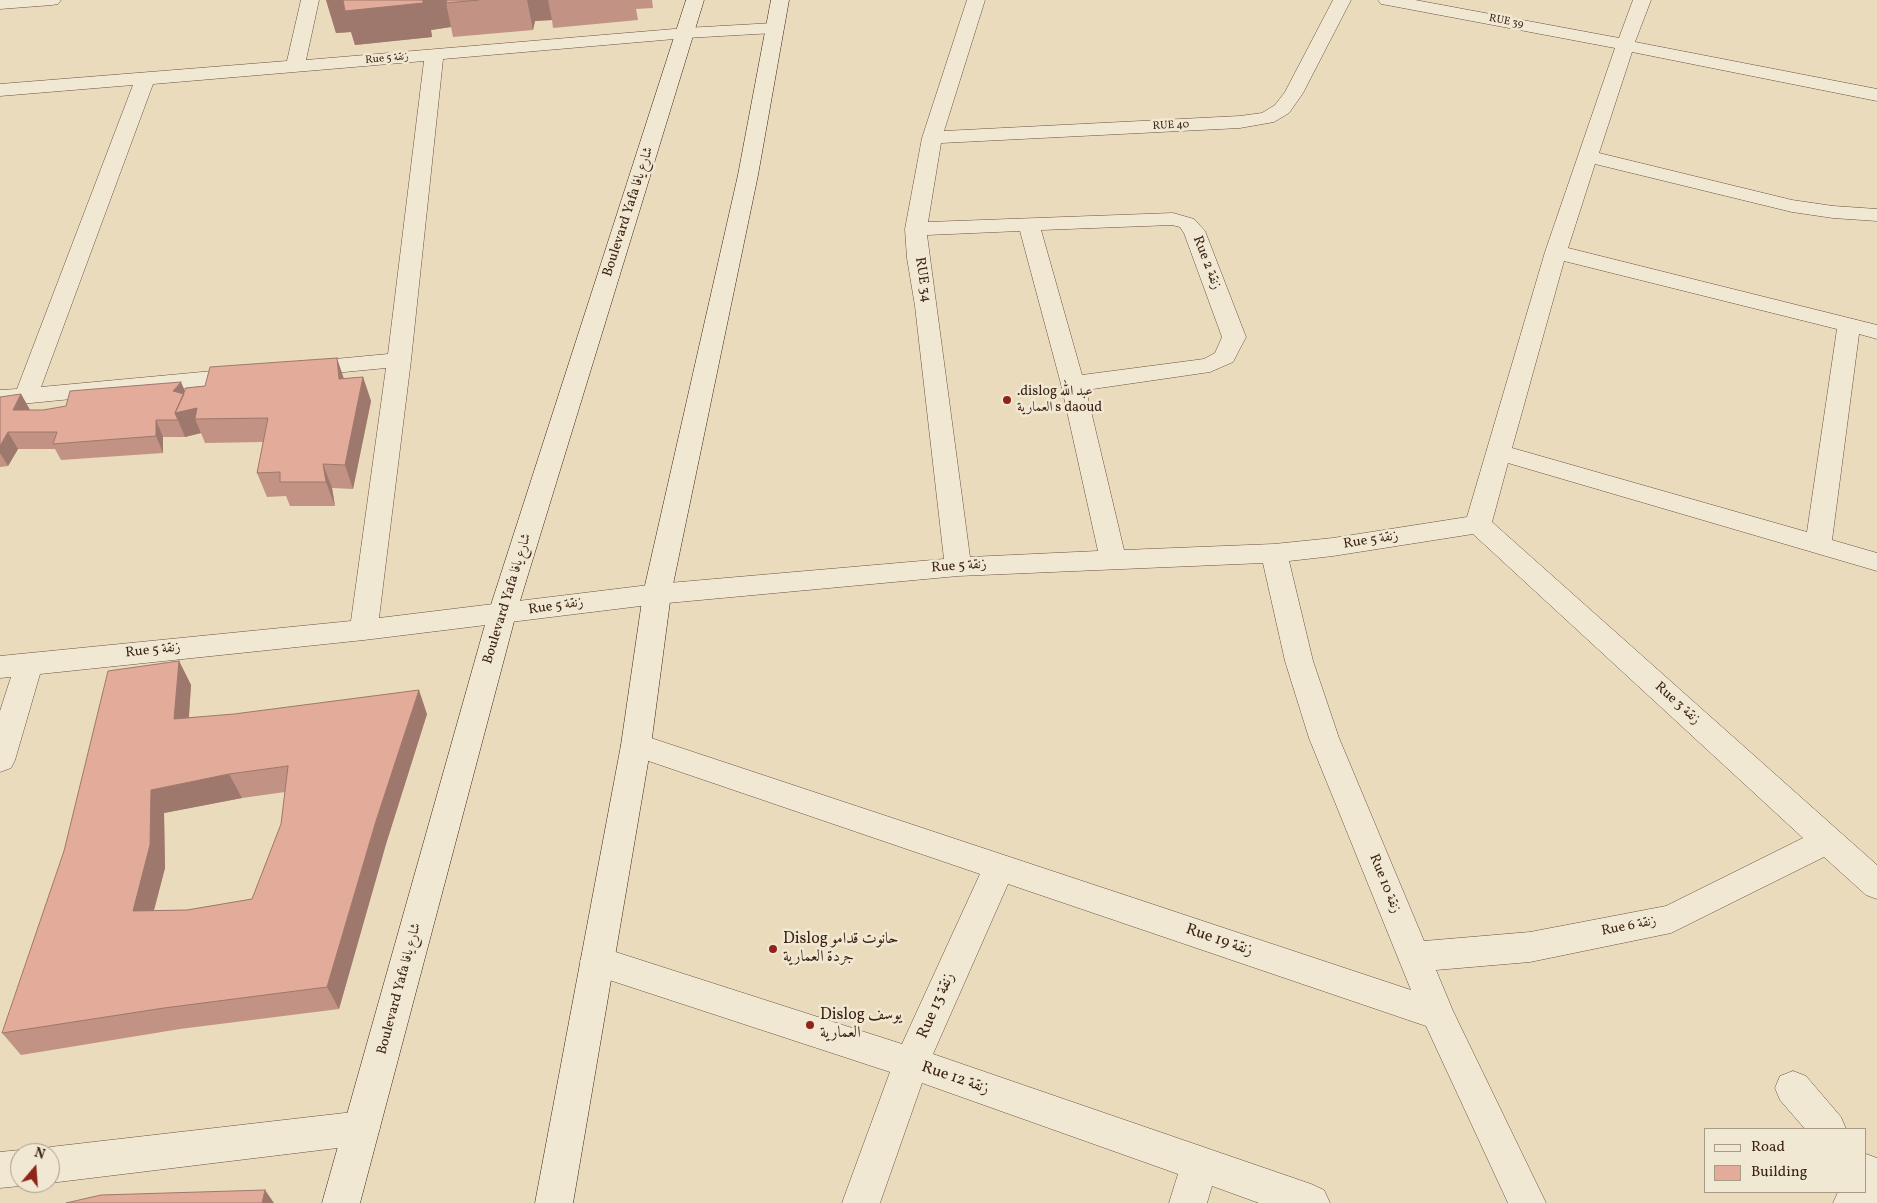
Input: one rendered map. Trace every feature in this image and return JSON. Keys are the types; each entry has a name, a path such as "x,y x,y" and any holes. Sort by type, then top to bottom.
{"street":[{"path":"0,4 52,0"},
{"path":"295,66 310,0"},
{"name":"Boulevard Yafa شارع يافا","path":"341,1203 502,614 695,0"},
{"path":"554,1203 636,745 657,594 748,174 780,0"},
{"name":"RUE 34","path":"958,567 916,230 932,138 976,0"},
{"name":"RUE 40","path":"932,138 1240,122 1267,118 1282,109 1294,93 1342,0"},
{"name":"RUE 39","path":"1387,0 1409,2 1877,95"},
{"path":"1478,524 1556,252 1625,45 1642,0"},
{"name":"Rue 5 زنقة","path":"0,90 145,80 686,33 774,28"},
{"path":"364,630 399,360 434,55"},
{"path":"26,396 145,80"},
{"path":"1588,156 1792,206 1833,212 1877,215"},
{"name":"Rue 2 زنقة","path":"916,230 1173,219 1187,223 1194,231 1234,337 1226,356 1210,365 1073,384"},
{"path":"1029,226 1073,384 1113,559"},
{"path":"1556,252 1877,332"},
{"path":"1818,544 1849,325"},
{"path":"0,398 399,360"},
{"path":"1498,452 1877,562"},
{"name":"Rue 5 زنقة","path":"0,667 364,630 657,594 958,567 1274,552 1333,546 1478,524"},
{"name":"Rue 3 زنقة","path":"1478,524 1877,885"},
{"name":"Rue 10 زنقة","path":"1274,552 1299,661 1324,738 1438,1015 1527,1203"},
{"path":"0,760 30,663"},
{"name":"Rue 19 زنقة","path":"636,745 1438,1015"},
{"name":"Rue 6 زنقة","path":"1414,957 1530,947 1671,919 1828,840"},
{"name":"Rue 13 زنقة","path":"861,1203 911,1063 999,868"},
{"name":"Rue 12 زنقة","path":"597,961 911,1063 1311,1203"},
{"path":"1793,1088 1827,1128"},
{"path":"60,1164 362,1128"},
{"path":"1188,1203 1200,1165"},
{"path":"1867,1173 1877,1185"},
{"path":"1852,1203 1877,1198"}],"building":[{"path":"343,0 423,0 423,3 345,11"},
{"path":"447,0 479,0 446,3"},
{"path":"337,358 339,379 363,377 345,465 323,464 326,482 280,482 280,472 257,473 268,418 195,419 197,408 175,413 186,388 205,386 210,367"},
{"path":"181,382 173,391 184,394 175,413 178,420 156,420 156,436 53,444 57,432 8,432 0,446 0,397 21,394 13,410 43,410 66,406 70,391"},
{"path":"179,661 174,719 234,714 419,690 376,821 327,987 164,1008 2,1033 64,851 108,671","holes":["288,766 281,824 252,899 187,910 133,911 150,845 151,790 229,774"]},
{"path":"265,1190 262,1203 66,1203 101,1195"}],"place":[{"name":".dislog عبد الله العمارية s daoud","path":"1007,400"},
{"name":"Dislog حانوت قدامو جردة العمارية","path":"773,949"},
{"name":"Dislog يوسف العمارية","path":"810,1025"}]}
